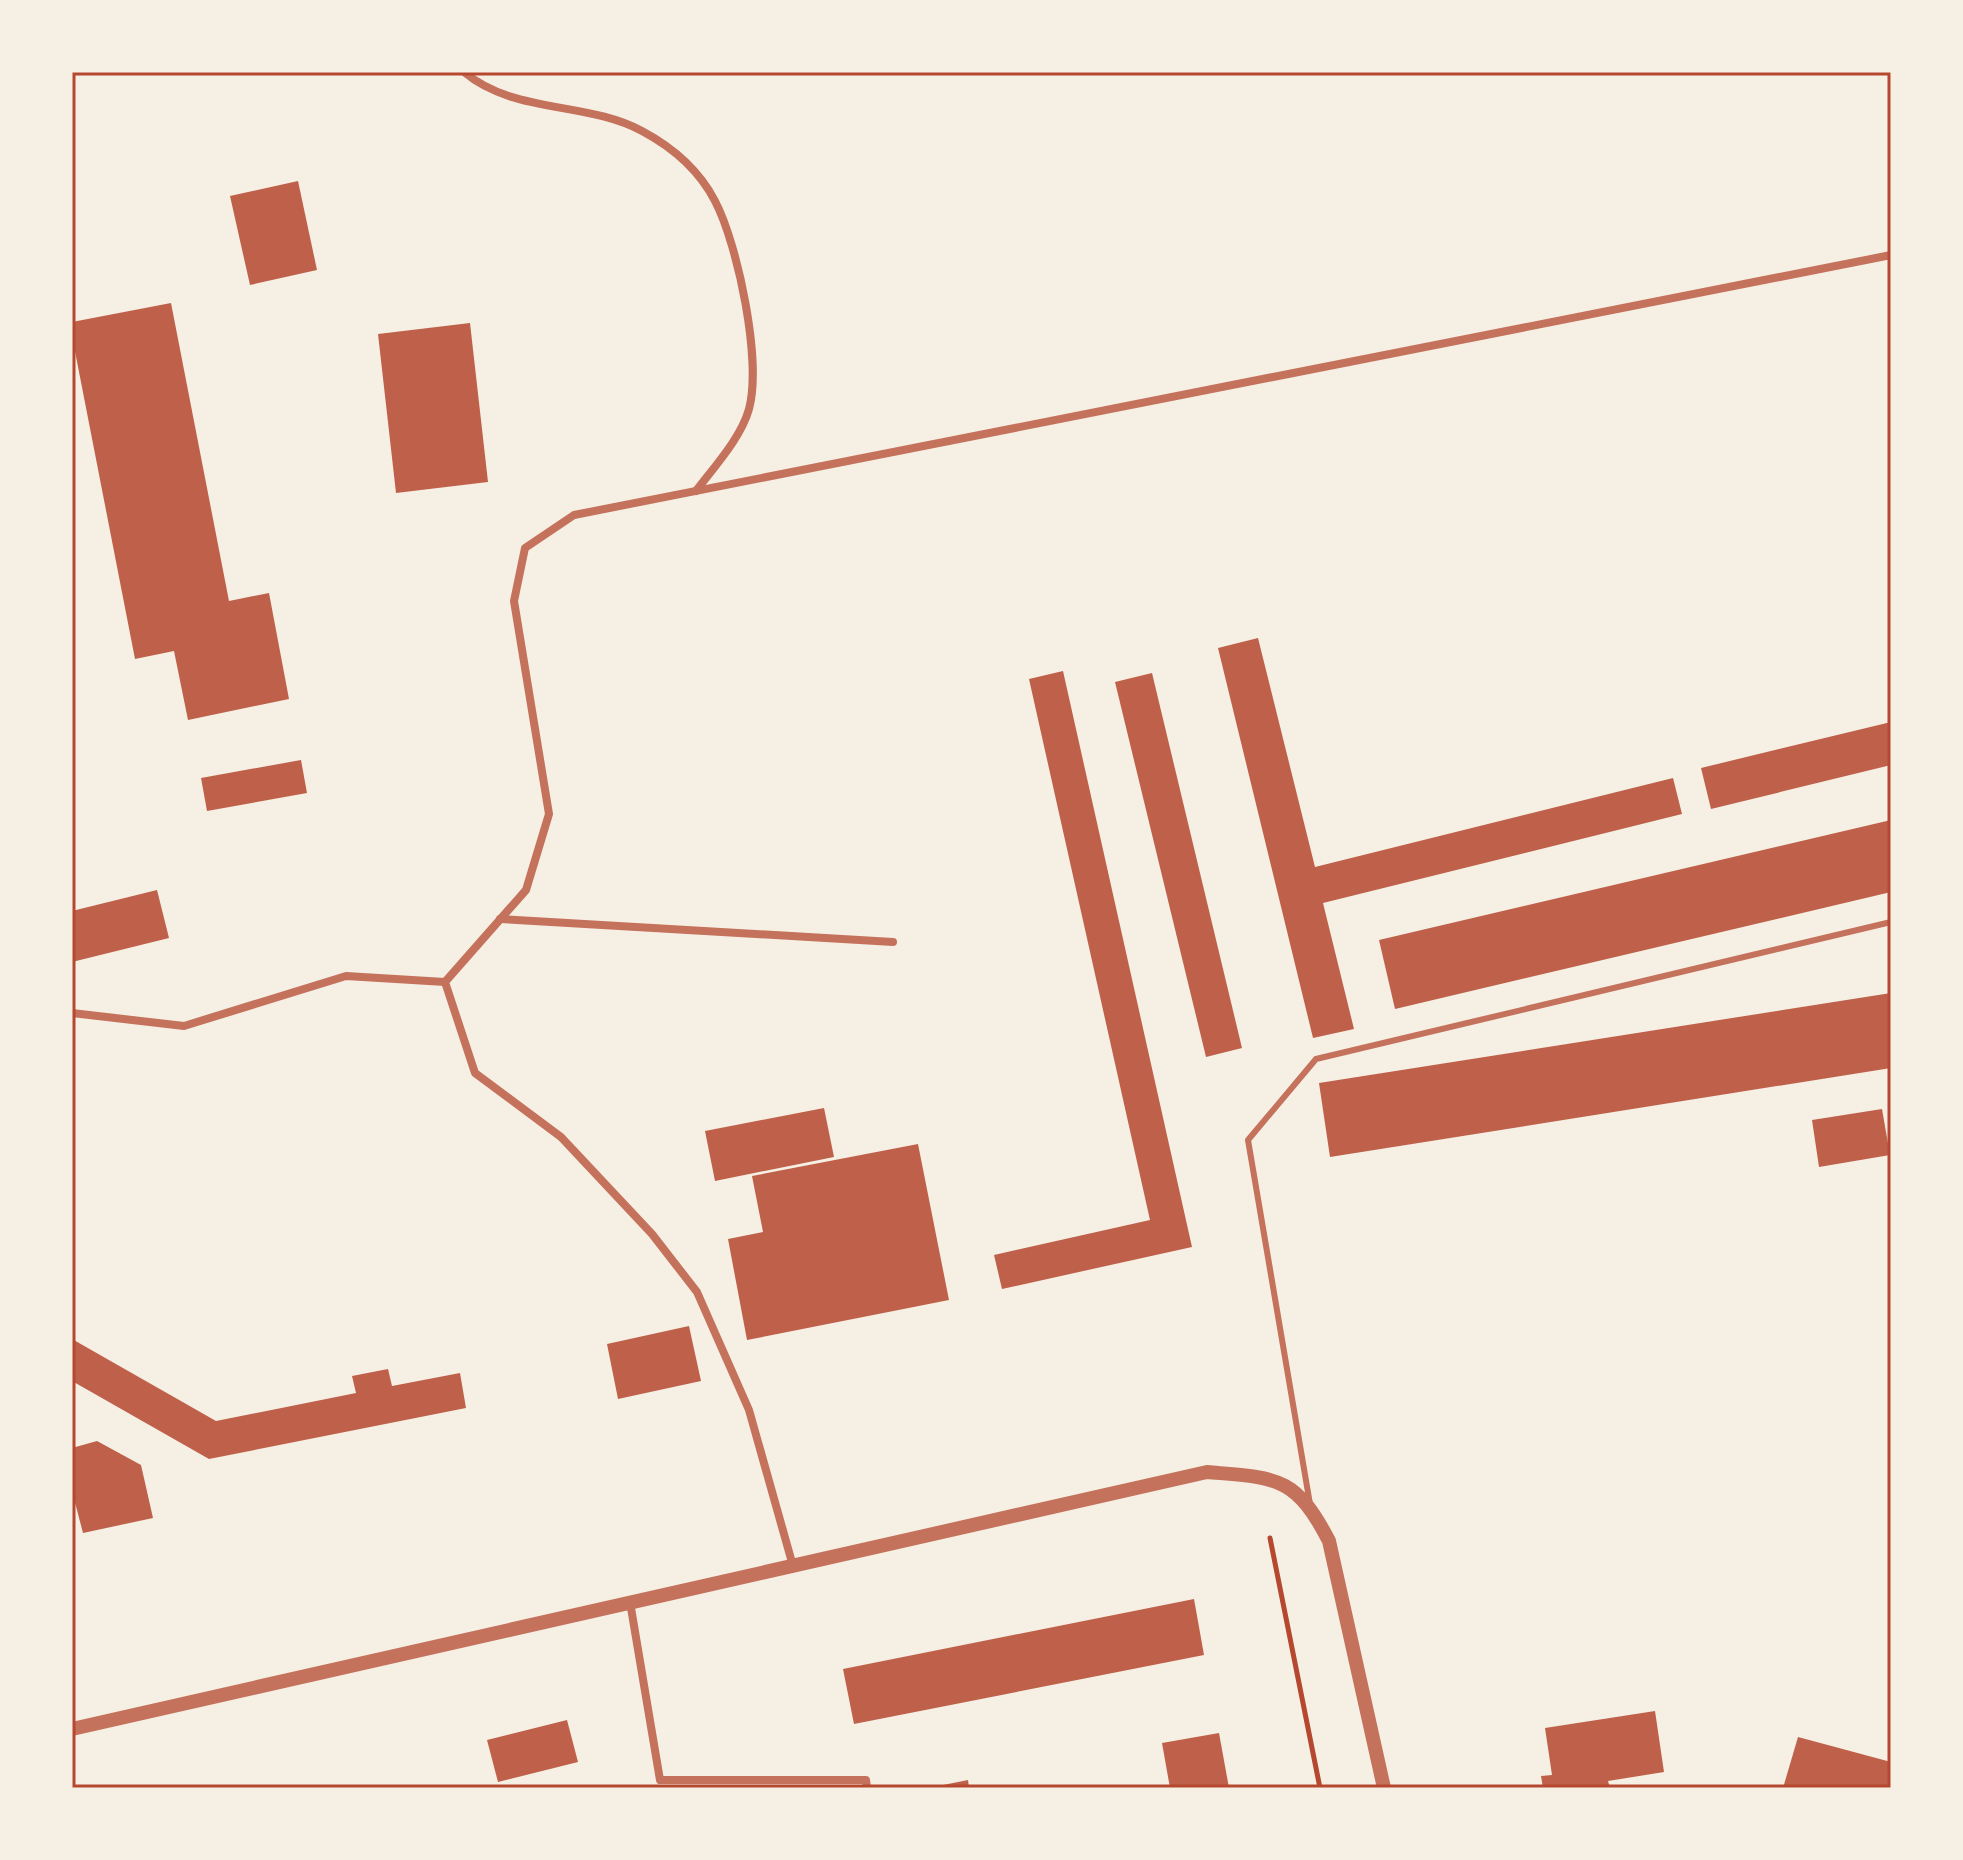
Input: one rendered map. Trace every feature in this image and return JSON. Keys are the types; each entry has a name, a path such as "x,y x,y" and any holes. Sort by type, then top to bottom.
{"street":[{"path":"464,72 476,82 518,100 586,113 639,129 683,157 715,201 738,273 754,359 749,410 696,491"},
{"path":"445,982 526,890 549,814 514,601 525,548 574,515 1891,255"},
{"path":"500,919 893,942"},
{"path":"72,1013 184,1026 346,976 445,982"},
{"path":"445,982 475,1073 561,1137 652,1234 697,1292 749,1410 793,1566"},
{"path":"72,1729 1207,1472 1271,1477 1310,1504 1329,1541 1384,1788"},
{"path":"630,1602 660,1780 866,1780 867,1788"}],"lane":[{"path":"1310,1504 1248,1140 1316,1059 1891,922"}],"path":[{"path":"1270,1538 1320,1788"}],"building":[{"path":"298,181 317,270 250,285 230,196"},
{"path":"171,303 229,601 269,593 289,699 188,720 174,651 135,659 72,336 72,322"},
{"path":"470,323 488,482 396,493 378,334"},
{"path":"1258,638 1315,867 1673,778 1682,814 1323,903 1354,1029 1313,1038 1218,648"},
{"path":"1063,671 1192,1247 1002,1289 994,1255 1150,1220 1029,679"},
{"path":"1152,673 1242,1048 1206,1057 1115,682"},
{"path":"1891,722 1891,765 1711,809 1701,768"},
{"path":"301,760 307,793 207,811 201,778"},
{"path":"1891,820 1891,892 1395,1009 1379,940"},
{"path":"157,890 169,938 72,962 72,911"},
{"path":"1891,993 1891,1068 1330,1157 1319,1083"},
{"path":"824,1108 834,1157 715,1181 705,1131"},
{"path":"1882,1109 1890,1155 1819,1167 1812,1120"},
{"path":"918,1144 949,1300 747,1340 728,1239 763,1232 752,1176"},
{"path":"689,1326 701,1381 618,1399 607,1344"},
{"path":"72,1339 216,1421 356,1393 352,1376 388,1369 392,1386 460,1373 466,1408 209,1459 72,1381"},
{"path":"97,1441 141,1465 153,1518 83,1533 72,1491 72,1448"},
{"path":"1194,1599 1204,1655 854,1724 843,1669"},
{"path":"1655,1711 1664,1772 1608,1781 1610,1788 1543,1788 1541,1776 1552,1775 1545,1728"},
{"path":"567,1720 578,1762 498,1782 487,1740"},
{"path":"1219,1733 1229,1788 1170,1788 1162,1743"},
{"path":"1798,1737 1891,1762 1890,1788 1783,1788"},
{"path":"968,1780 969,1788 933,1788 933,1787"}]}
